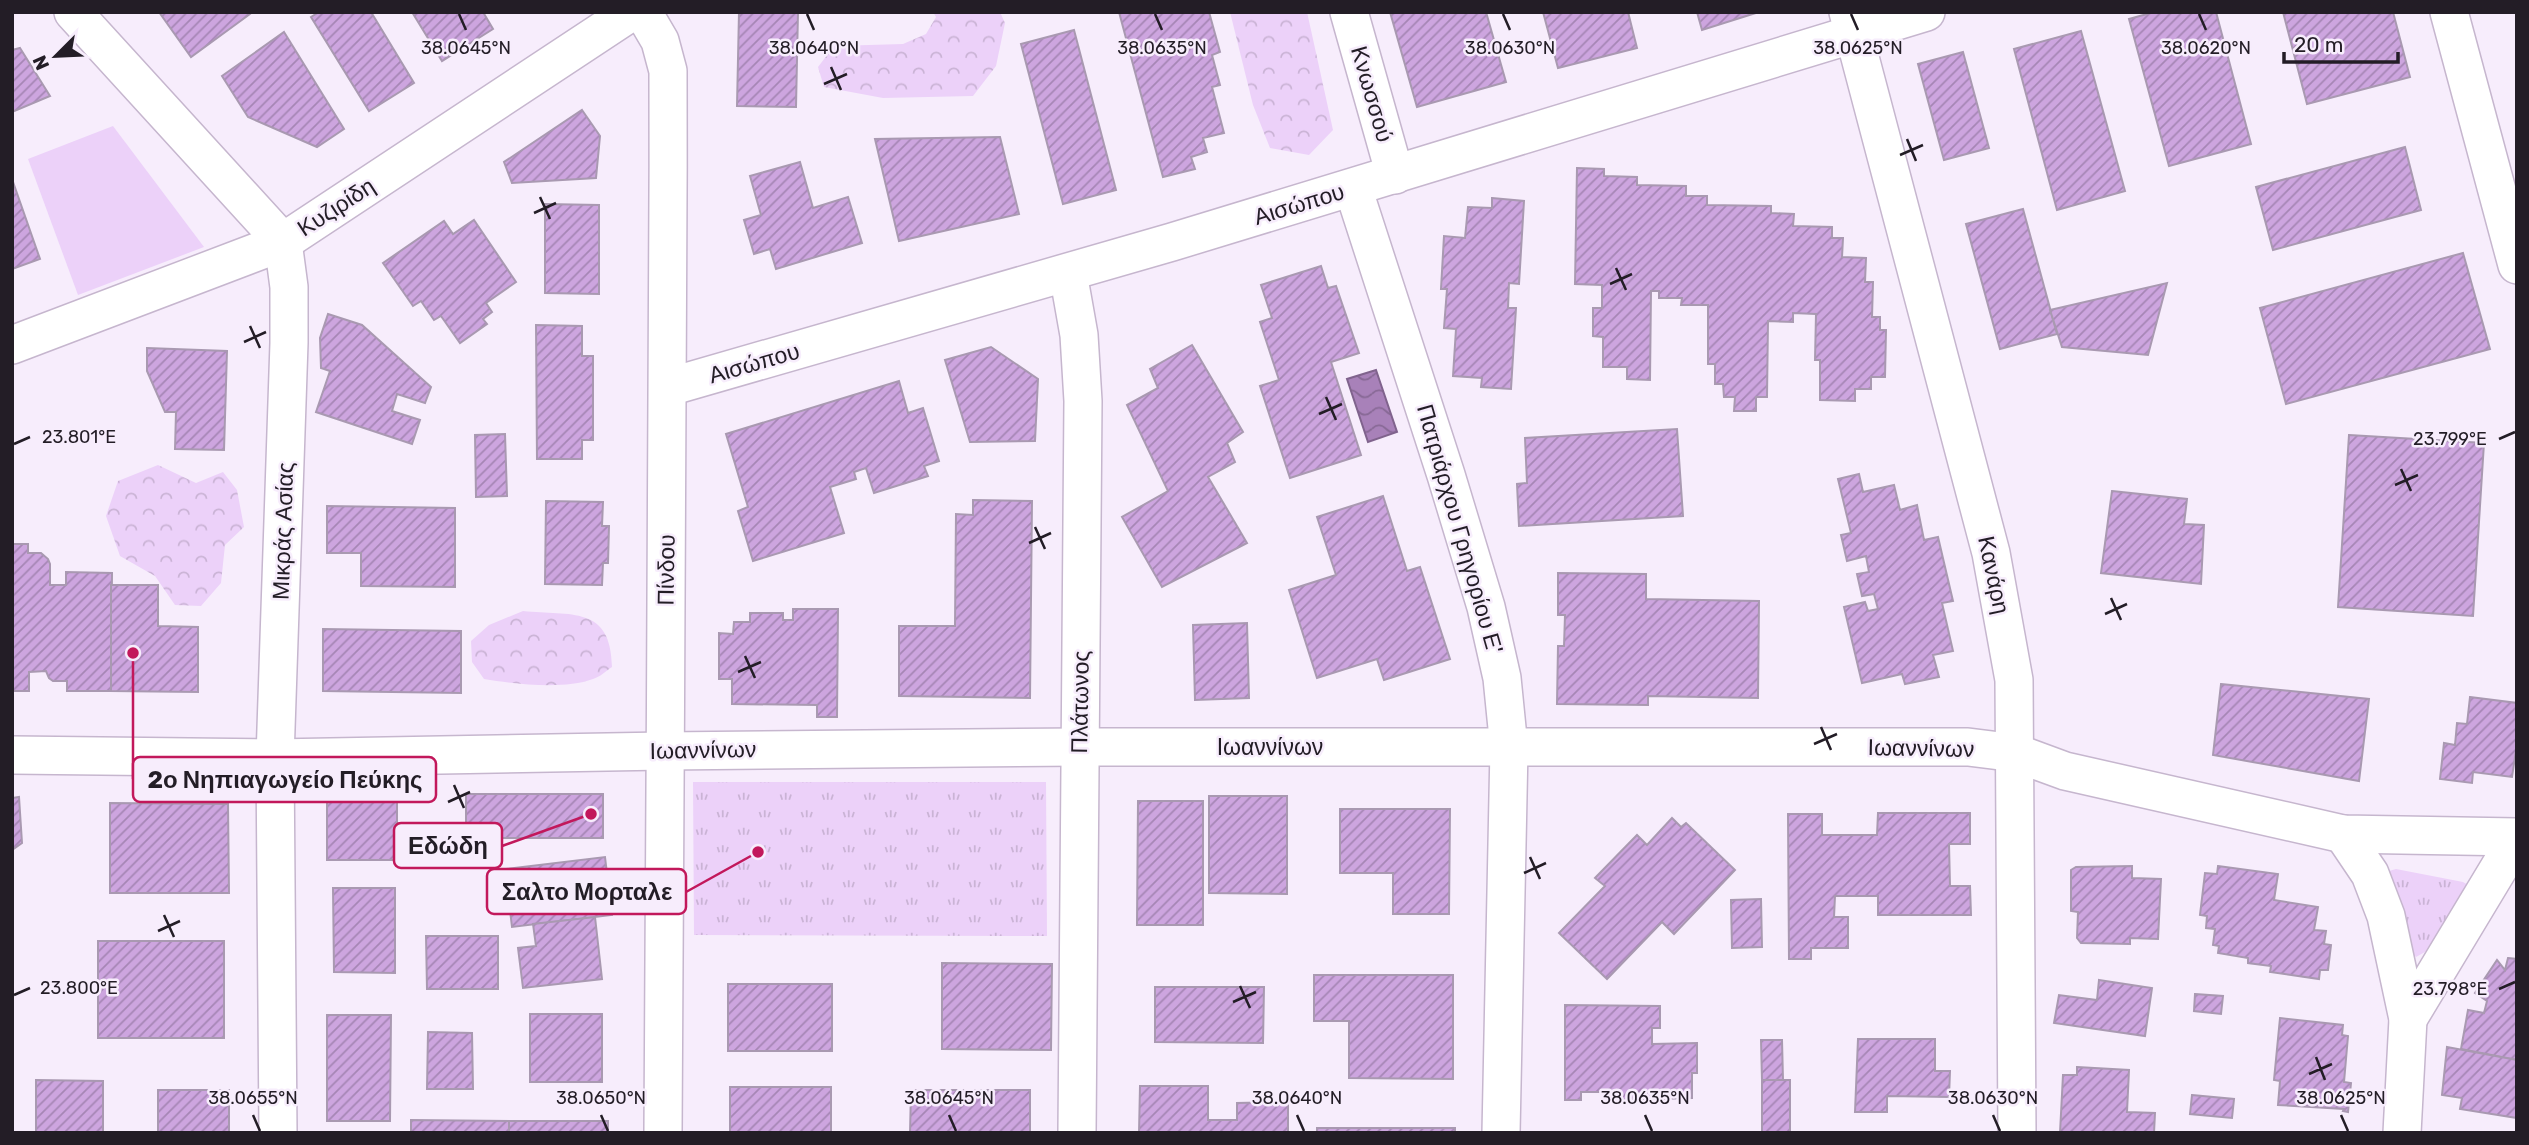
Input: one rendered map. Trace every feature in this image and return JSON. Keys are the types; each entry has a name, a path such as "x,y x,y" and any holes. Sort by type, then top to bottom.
{"street":[{"path":"73,12 283,242"},
{"name":"Κυζιρίδη","path":"12,345 283,242 631,12"},
{"name":"Πίνδου","path":"643,12 660,41 668,71 669,387 663,1133"},
{"name":"Κνωσσού","path":"1349,12 1395,175"},
{"name":"Αισώπου","path":"669,387 1353,188 1850,23 1926,12"},
{"path":"2449,12 2517,265"},
{"name":"Κανάρη","path":"1850,23 1991,553 2014,680 2017,1133"},
{"name":"Πατριάρχου Γρηγορίου Ε'","path":"1353,188 1446,475 1486,607 1502,678 1509,748 1501,1133"},
{"name":"Μικράς Ασίας","path":"278,1133 275,758 289,343 289,287 283,242"},
{"name":"Πλάτωνος","path":"1068,273 1079,335 1083,387 1077,1133"},
{"name":"Ιωαννίνων","path":"12,755 275,758 1080,747 1968,747 2016,753 2065,771 2343,834 2517,837"},
{"path":"2343,834 2370,874 2386,916 2408,1019 2402,1133"},
{"path":"2408,1019 2517,837"}],"green space":[{"path":"933,12 1000,12 1005,23 996,66 973,96 883,98 824,87 818,67 834,46 903,44 926,34 936,17"},
{"path":"1230,12 1307,12 1333,130 1309,155 1270,148 1253,105"},
{"path":"113,126 204,247 78,295 28,159"},
{"path":"158,465 196,483 223,472 237,490 244,527 225,545 221,583 201,606 175,605 155,576 120,556 106,516 118,481"},
{"path":"523,611 572,615 596,623 610,647 612,667 596,678 568,684 524,684 484,679 472,662 471,641 489,625"},
{"path":"693,782 1046,782 1047,936 694,935"},
{"path":"2396,869 2463,882 2470,886 2469,893 2425,952 2416,957 2410,950 2389,871"}],"water":[{"path":"1376,370 1397,432 1368,442 1347,379"}],"building":[{"path":"159,12 249,12 250,14 191,57"},
{"path":"319,12 371,12 414,83 369,111 311,17"},
{"path":"412,12 483,12 493,29 442,61"},
{"path":"739,12 798,12 796,107 737,106"},
{"path":"1119,12 1209,12 1220,52 1212,55 1220,85 1212,87 1224,133 1203,138 1207,152 1191,157 1195,169 1163,177"},
{"path":"1390,12 1486,12 1506,82 1417,107"},
{"path":"1543,12 1628,12 1637,48 1558,68"},
{"path":"1697,12 1759,12 1702,30"},
{"path":"2154,12 2216,12 2251,144 2169,166 2129,19"},
{"path":"2283,12 2393,12 2410,77 2307,104"},
{"path":"1074,30 1116,190 1063,204 1021,44"},
{"path":"2081,31 2125,191 2057,210 2014,49"},
{"path":"284,32 344,129 317,147 248,117 222,76"},
{"path":"20,48 50,96 12,112 12,50"},
{"path":"1963,52 1989,148 1944,160 1918,64"},
{"path":"582,110 600,136 596,178 512,183 504,162"},
{"path":"1000,137 1019,214 899,241 875,139"},
{"path":"2405,147 2421,210 2273,250 2256,187"},
{"path":"800,162 813,208 848,197 862,243 776,269 770,249 754,254 744,220 761,215 750,176"},
{"path":"1577,168 1604,169 1604,176 1637,177 1637,185 1686,186 1686,196 1707,196 1707,205 1771,206 1771,213 1794,214 1793,226 1832,227 1832,238 1843,238 1842,257 1866,258 1865,282 1873,282 1872,317 1880,317 1880,330 1886,330 1885,377 1871,377 1871,389 1855,389 1855,401 1820,400 1820,360 1815,360 1816,314 1793,313 1793,322 1768,321 1767,397 1756,397 1756,411 1734,411 1735,397 1724,397 1723,384 1715,384 1715,364 1708,364 1708,305 1681,305 1682,298 1659,298 1659,291 1651,291 1650,380 1627,379 1627,367 1603,367 1603,337 1593,336 1593,308 1602,308 1602,285 1575,284"},
{"path":"12,179 40,259 12,269"},
{"path":"1492,198 1524,201 1519,284 1509,283 1508,308 1516,308 1511,389 1481,387 1482,378 1453,376 1456,329 1444,328 1447,289 1441,289 1444,236 1465,238 1468,207 1492,208"},
{"path":"545,204 599,205 599,294 545,293"},
{"path":"2023,209 2057,334 2000,349 1966,224"},
{"path":"474,220 516,282 486,303 492,312 483,319 487,324 460,343 441,316 434,320 421,301 413,306 383,263 444,221 453,234"},
{"path":"2463,253 2490,349 2286,404 2260,308"},
{"path":"1321,266 1328,288 1336,286 1359,353 1331,362 1361,455 1290,478 1260,386 1279,380 1260,322 1272,318 1261,285"},
{"path":"2167,283 2148,355 2062,347 2050,310"},
{"path":"328,314 362,325 431,387 425,403 397,394 392,411 420,420 412,444 316,412 330,371 321,368 320,338"},
{"path":"536,325 582,326 582,356 593,356 593,440 582,440 582,459 537,459"},
{"path":"1192,345 1243,432 1227,443 1235,462 1208,477 1247,543 1162,587 1122,517 1168,491 1127,405 1158,388 1150,369"},
{"path":"991,347 1038,379 1035,441 970,442 945,360"},
{"path":"147,348 227,351 224,450 175,449 176,412 165,412 147,371"},
{"path":"899,381 908,413 923,408 939,461 924,466 928,476 874,493 866,468 854,472 856,479 830,487 844,533 753,561 738,511 748,507 726,434"},
{"path":"1677,429 1683,516 1519,526 1517,484 1527,483 1525,438"},
{"path":"505,434 507,496 476,497 475,435"},
{"path":"2349,435 2484,443 2473,616 2338,607"},
{"path":"1859,474 1863,492 1894,485 1900,510 1917,505 1924,540 1938,537 1953,601 1942,603 1953,651 1933,655 1939,677 1905,684 1902,674 1862,683 1844,607 1865,602 1868,611 1878,609 1874,594 1862,596 1857,574 1869,572 1866,556 1847,561 1841,535 1851,533 1838,479"},
{"path":"2112,491 2187,499 2184,524 2204,525 2201,584 2101,573"},
{"path":"1383,496 1407,571 1420,567 1450,659 1384,680 1377,659 1317,678 1289,590 1336,575 1317,517"},
{"path":"973,500 1032,501 1030,698 899,696 899,626 955,626 956,514 973,515"},
{"path":"546,501 603,502 602,526 609,526 608,563 603,563 602,585 545,584"},
{"path":"327,506 455,508 455,587 361,586 361,553 327,553"},
{"path":"12,544 28,544 28,553 41,553 48,559 50,585 66,585 66,572 112,573 111,691 67,691 67,681 53,681 46,671 29,672 29,691 12,691"},
{"path":"1558,573 1646,574 1646,599 1759,601 1758,698 1648,696 1648,705 1557,704 1558,646 1564,646 1565,615 1558,615"},
{"path":"111,585 158,585 158,626 198,627 198,692 111,691"},
{"path":"793,609 838,609 837,717 817,717 817,705 732,704 732,679 719,679 719,633 733,634 734,622 750,622 750,613 783,613 783,620 793,620"},
{"path":"1247,623 1249,698 1195,700 1193,625"},
{"path":"323,629 461,631 461,693 323,691"},
{"path":"2221,684 2369,699 2359,781 2213,755"},
{"path":"2470,697 2517,703 2517,744 2512,777 2473,772 2472,783 2440,779 2444,743 2455,745 2457,723 2467,724"},
{"path":"466,794 603,794 603,838 466,838"},
{"path":"1209,796 1287,796 1287,894 1209,893"},
{"path":"19,797 22,843 12,850 12,798"},
{"path":"327,799 397,799 397,860 327,860"},
{"path":"1138,801 1203,801 1203,925 1137,925"},
{"path":"110,803 228,804 229,893 110,893"},
{"path":"1340,809 1450,809 1449,914 1393,914 1393,873 1340,873"},
{"path":"1878,813 1970,813 1970,844 1949,844 1950,886 1970,886 1971,915 1878,915 1878,896 1835,896 1834,917 1848,917 1848,948 1811,948 1811,959 1789,959 1788,814 1822,814 1822,835 1877,835"},
{"path":"1672,818 1681,827 1686,823 1735,870 1674,934 1662,922 1607,979 1559,933 1605,886 1595,878 1637,835 1647,845"},
{"path":"605,857 612,915 512,927 505,869"},
{"path":"2132,866 2132,878 2161,879 2158,939 2130,938 2130,944 2081,943 2077,938 2078,912 2071,911 2071,870 2076,867"},
{"path":"2218,866 2278,874 2274,900 2318,907 2314,930 2326,931 2324,944 2331,945 2328,970 2320,970 2319,979 2270,972 2271,966 2248,963 2248,958 2218,953 2219,946 2213,945 2215,929 2206,928 2207,916 2200,915 2205,873 2217,874"},
{"path":"333,888 395,888 395,973 334,972"},
{"path":"1761,899 1762,947 1732,948 1731,900"},
{"path":"595,917 602,979 523,988 518,948 536,946 533,924"},
{"path":"426,936 498,936 498,989 427,989"},
{"path":"98,941 224,941 224,1038 98,1038"},
{"path":"2508,958 2517,959 2517,1060 2461,1049 2468,1010 2484,1013 2487,1001 2475,993 2497,960 2505,970"},
{"path":"942,963 1052,964 1051,1050 942,1049"},
{"path":"1314,975 1453,975 1453,1079 1349,1078 1349,1021 1314,1021"},
{"path":"2099,980 2152,988 2145,1036 2054,1023 2059,995 2097,1000"},
{"path":"728,984 832,984 832,1051 728,1051"},
{"path":"1155,987 1264,987 1263,1043 1155,1042"},
{"path":"2195,994 2223,996 2221,1014 2194,1011"},
{"path":"1565,1005 1660,1006 1660,1028 1652,1028 1652,1044 1697,1043 1697,1073 1692,1073 1692,1098 1620,1100 1620,1092 1581,1092 1581,1100 1565,1100"},
{"path":"530,1014 602,1014 602,1082 530,1082"},
{"path":"327,1015 391,1015 390,1121 327,1121"},
{"path":"2280,1018 2343,1025 2342,1035 2348,1036 2344,1082 2351,1083 2348,1112 2343,1111 2344,1109 2278,1105 2280,1081 2274,1080"},
{"path":"428,1032 472,1033 473,1089 427,1089"},
{"path":"1858,1039 1935,1039 1935,1071 1950,1071 1949,1097 1887,1096 1887,1112 1855,1112"},
{"path":"1761,1040 1782,1040 1783,1080 1762,1080"},
{"path":"2447,1047 2517,1060 2517,1118 2460,1109 2462,1098 2442,1095"},
{"path":"2077,1067 2129,1070 2127,1112 2155,1113 2154,1133 2060,1133 2063,1075 2077,1075"},
{"path":"36,1080 103,1081 103,1133 36,1133"},
{"path":"1762,1080 1790,1080 1790,1133 1762,1133"},
{"path":"1140,1086 1208,1086 1208,1120 1237,1120 1237,1103 1288,1102 1288,1133 1139,1133"},
{"path":"730,1087 831,1087 831,1133 730,1133"},
{"path":"158,1090 229,1090 229,1133 158,1133"},
{"path":"911,1090 1030,1090 1030,1133 910,1133"},
{"path":"2192,1095 2234,1099 2232,1118 2190,1114"},
{"path":"411,1120 509,1121 509,1133 411,1133"},
{"path":"509,1121 608,1121 608,1133 509,1133"},
{"path":"1317,1128 1455,1128 1455,1133 1317,1133"}],"place":[{"name":"2ο Νηπιαγωγείο Πεύκης","path":"133,653"},
{"name":"Εδώδη","path":"591,814"},
{"name":"Σαλτο Μορταλε","path":"758,852"}]}
